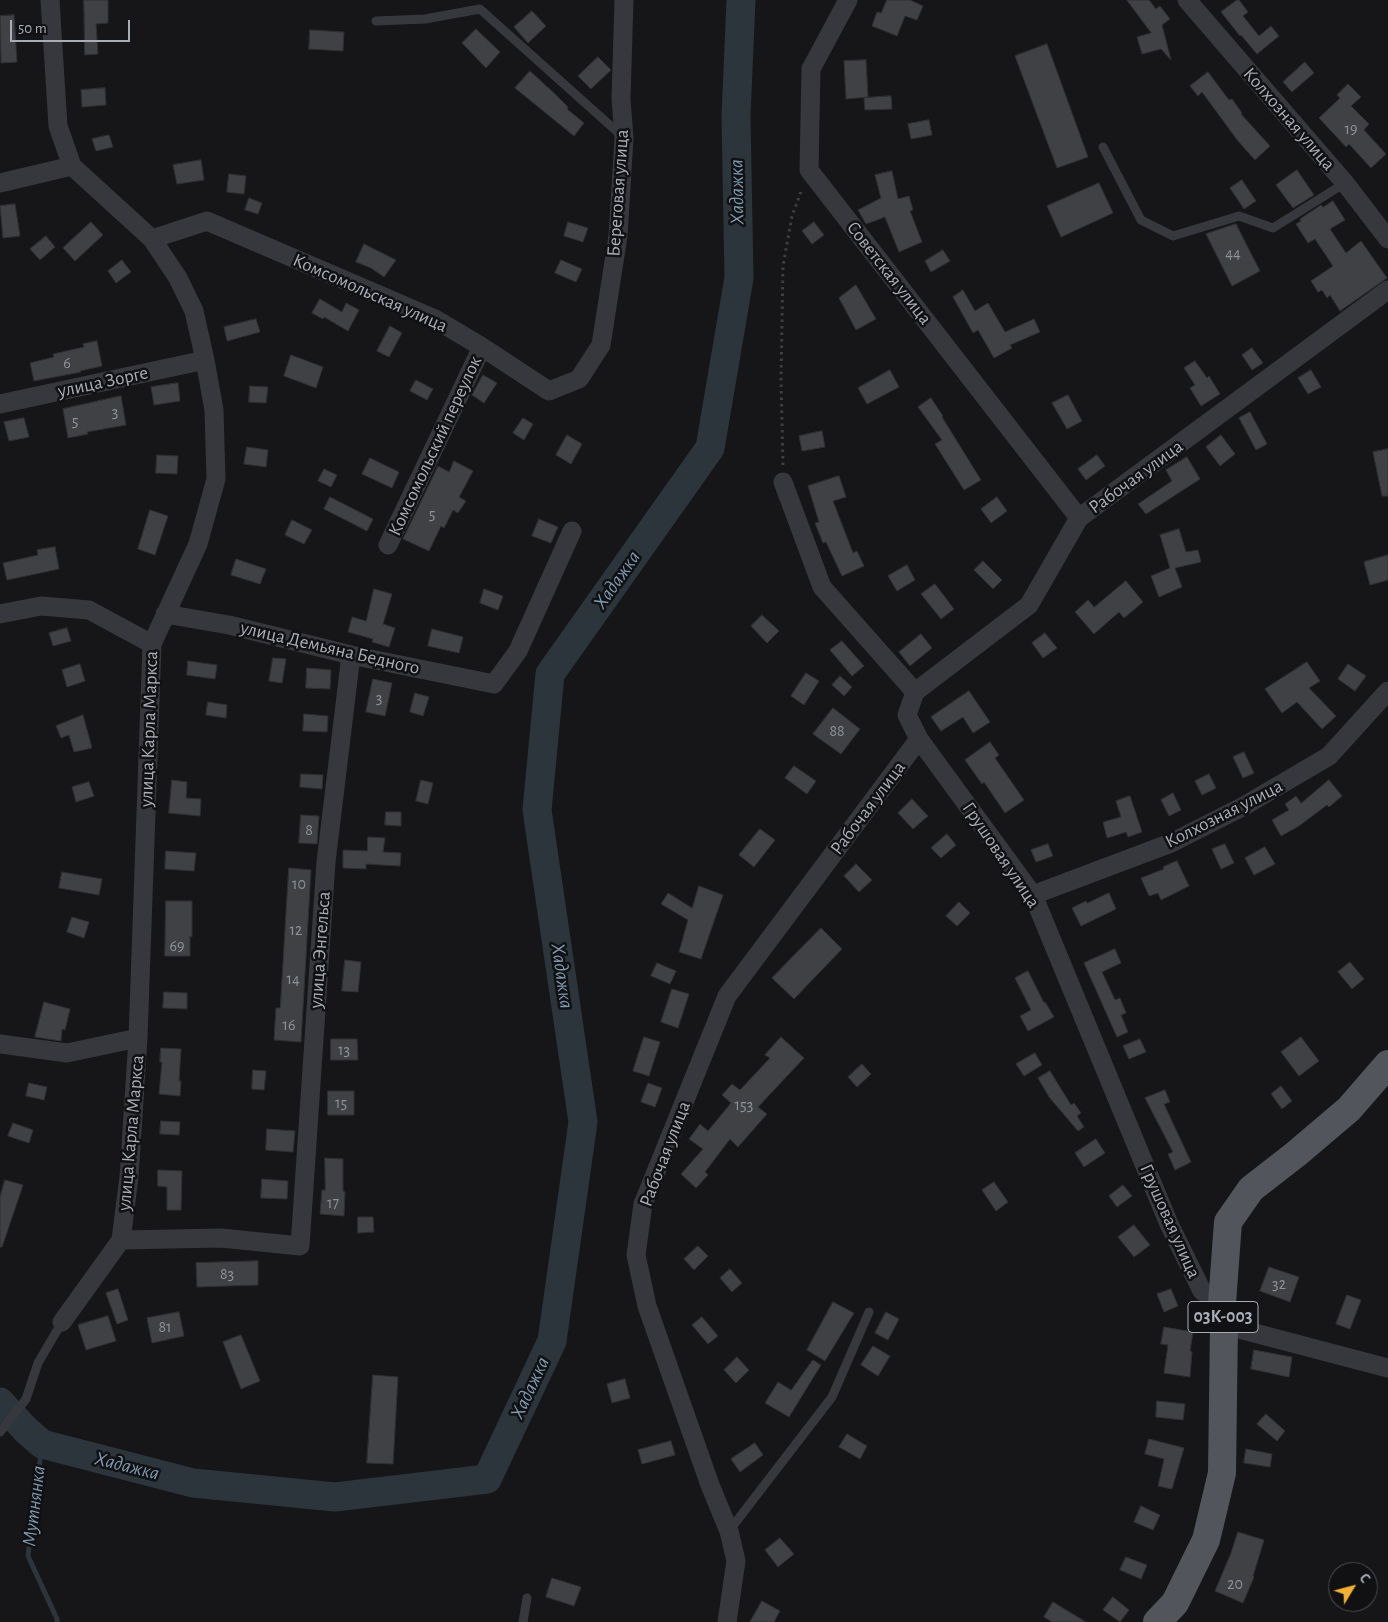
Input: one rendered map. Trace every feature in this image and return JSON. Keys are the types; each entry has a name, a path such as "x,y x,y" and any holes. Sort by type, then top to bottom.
{"main road":[{"name":"03К-003","path":"1157,1622 1175,1603 1206,1540 1222,1473 1223,1314 1228,1222 1251,1189 1349,1109 1388,1064"}],"street":[{"name":"улица Карла Маркса","path":"50,0 58,126 72,166 152,239 178,278 194,311 206,360 214,410 216,479 198,544 152,644 138,1038 129,1178 121,1240 62,1322"},
{"name":"Береговая улица","path":"579,379 601,345 618,236 624,138 621,99 624,0"},
{"path":"809,170 811,69 848,0"},
{"name":"Колхозная улица","path":"1187,0 1345,183 1388,240"},
{"path":"0,183 72,166"},
{"name":"Советская улица","path":"809,170 1079,518"},
{"name":"Комсомольская улица","path":"152,239 207,221 435,320 482,347 549,391 579,379"},
{"name":"Рабочая улица","path":"914,692 1029,605 1079,518 1388,290"},
{"name":"Комсомольский переулок","path":"388,545 482,347"},
{"name":"улица Зорге","path":"0,404 206,360"},
{"path":"783,482 822,587 914,692"},
{"name":"улица Демьяна Бедного","path":"165,614 230,625 351,655 494,684 518,651 572,531"},
{"path":"0,614 41,606 89,610 152,644"},
{"name":"улица Энгельса","path":"121,1240 221,1238 300,1246 326,862 351,655"},
{"name":"Колхозная улица","path":"1033,895 1171,843 1244,806 1329,756 1388,691"},
{"name":"Грушовая улица","path":"914,692 907,715 919,739 1033,895 1169,1224 1202,1291 1223,1314 1388,1368"},
{"name":"Рабочая улица","path":"727,1622 736,1561 729,1532 647,1306 636,1255 644,1204 727,996 919,739"},
{"path":"0,1044 67,1053 138,1038"}],"lane":[{"path":"376,21 424,19 480,9 624,138"},
{"path":"1103,147 1141,220 1174,236 1239,216 1273,228 1345,183"},
{"path":"729,1532 832,1397 869,1312"},
{"path":"0,1432 26,1399 38,1363 62,1322"},
{"path":"523,1622 527,1598"}],"path":[{"path":"783,482 781,380 782,266 792,216 809,170"}],"building":[{"path":"84,0 108,0 108,23 96,24 98,54 85,55"},
{"path":"887,0 910,0 923,6 917,20 905,16 897,36 872,26 877,12 881,13"},
{"path":"1127,0 1149,0 1156,9 1160,6 1170,19 1162,25 1171,60 1161,49 1142,54 1137,37 1151,33"},
{"path":"1237,0 1248,12 1243,16 1259,36 1271,26 1279,36 1257,54 1221,12"},
{"path":"532,11 546,26 528,43 514,27"},
{"path":"14,15 17,62 1,63 0,16"},
{"path":"476,29 500,52 486,68 462,43"},
{"path":"310,30 344,32 343,51 309,49"},
{"path":"1047,44 1088,157 1057,168 1015,56"},
{"path":"598,57 611,70 591,89 578,76"},
{"path":"866,60 868,97 846,99 844,61"},
{"path":"1305,62 1314,73 1292,92 1283,82"},
{"path":"530,71 568,107 567,109 584,123 574,136 515,88"},
{"path":"1208,72 1229,100 1232,99 1241,114 1270,146 1255,160 1238,141 1202,92 1198,96 1190,86"},
{"path":"1348,84 1361,97 1351,106 1369,124 1364,130 1386,154 1371,168 1349,144 1346,147 1319,118 1340,98 1337,95"},
{"path":"105,88 106,105 82,107 81,90"},
{"path":"891,96 892,109 865,110 864,98"},
{"path":"929,120 932,135 911,139 908,124"},
{"path":"109,135 113,147 96,151 92,139"},
{"path":"201,160 204,180 177,184 173,165"},
{"path":"1297,170 1314,195 1293,208 1276,185"},
{"path":"892,171 898,199 909,196 913,210 910,211 922,242 899,252 885,217 866,224 858,210 881,198 875,175"},
{"path":"229,174 246,176 244,194 227,192"},
{"path":"1242,180 1256,201 1244,209 1230,188"},
{"path":"1099,183 1113,213 1061,237 1047,206"},
{"path":"249,198 262,203 258,214 245,210"},
{"path":"1333,201 1345,220 1330,229 1346,253 1361,241 1387,278 1340,311 1330,295 1327,298 1322,290 1318,292 1311,281 1333,266 1315,239 1308,243 1296,224 1301,221 1300,219 1321,205 1323,207"},
{"path":"15,204 20,236 3,238 0,206"},
{"path":"91,222 103,235 75,261 63,248"},
{"path":"568,222 588,228 583,242 564,236"},
{"path":"814,222 824,235 812,244 802,231"},
{"path":"1236,224 1260,271 1232,286 1206,234"},
{"path":"46,236 55,247 40,260 30,249"},
{"path":"364,244 396,260 384,277 371,268 356,262"},
{"path":"943,250 950,261 931,272 925,261"},
{"path":"122,260 131,272 116,283 108,271"},
{"path":"561,260 582,269 576,282 555,273"},
{"path":"856,285 876,319 856,330 839,298"},
{"path":"963,290 975,311 988,303 1005,332 1034,319 1040,332 1010,345 1012,348 994,358 978,330 973,333 953,297"},
{"path":"320,299 342,312 346,303 359,310 348,331 324,317 323,319 312,313"},
{"path":"256,319 260,332 227,341 224,327"},
{"path":"390,326 402,333 389,357 377,351"},
{"path":"97,341 102,366 34,381 30,363 54,357 53,354 84,347 83,344"},
{"path":"1252,348 1263,363 1252,370 1242,355"},
{"path":"291,355 323,367 316,388 284,376"},
{"path":"1195,361 1207,378 1209,376 1220,394 1201,406 1190,388 1195,385 1184,368"},
{"path":"890,370 899,387 867,404 858,388"},
{"path":"1311,370 1321,387 1308,394 1298,378"},
{"path":"483,375 497,383 484,403 472,395"},
{"path":"416,380 433,389 427,400 410,391"},
{"path":"178,383 180,401 154,405 151,387"},
{"path":"250,386 268,387 266,403 249,402"},
{"path":"1068,395 1082,421 1067,429 1052,403"},
{"path":"121,396 126,425 87,432 88,434 68,438 63,409"},
{"path":"931,398 981,480 964,490 935,444 942,440 918,407"},
{"path":"1250,412 1267,444 1256,450 1239,418"},
{"path":"24,418 29,437 9,441 4,422"},
{"path":"523,418 533,424 524,440 513,433"},
{"path":"822,431 825,447 802,451 799,436"},
{"path":"567,435 582,444 571,464 556,455"},
{"path":"1221,435 1235,454 1220,466 1206,447"},
{"path":"247,447 268,450 266,467 244,464"},
{"path":"1388,449 1388,496 1382,496 1373,452"},
{"path":"157,455 178,456 177,474 156,473"},
{"path":"1097,455 1105,466 1086,480 1078,469"},
{"path":"1187,457 1200,479 1146,514 1138,504 1172,481 1166,470"},
{"path":"370,458 399,472 392,488 362,474"},
{"path":"454,461 473,471 459,497 466,501 458,513 453,510 444,528 441,526 429,551 403,539 438,466 449,472"},
{"path":"324,469 337,475 331,487 318,481"},
{"path":"839,476 846,497 833,501 853,553 857,551 864,566 842,576 826,542 823,543 815,523 819,522 808,486"},
{"path":"330,497 373,519 367,531 324,509"},
{"path":"997,497 1007,511 991,523 981,509"},
{"path":"150,510 168,516 155,555 138,549"},
{"path":"539,519 558,527 551,543 532,536"},
{"path":"292,520 312,530 304,544 285,535"},
{"path":"1179,529 1186,552 1198,550 1201,562 1175,568 1182,587 1159,597 1151,576 1170,568 1160,535"},
{"path":"55,547 59,569 7,580 3,563 38,555 37,550"},
{"path":"1388,555 1388,580 1370,585 1364,562"},
{"path":"236,559 266,569 260,584 231,575"},
{"path":"983,561 1002,580 993,589 974,570"},
{"path":"907,565 915,580 897,591 888,576"},
{"path":"1126,581 1143,602 1124,618 1119,612 1094,634 1075,612 1088,600 1094,607"},
{"path":"935,584 954,609 941,619 921,594"},
{"path":"374,589 392,594 383,624 395,628 389,647 372,642 373,639 348,632 352,617 366,621"},
{"path":"484,589 503,596 498,610 480,603"},
{"path":"762,615 779,631 767,643 751,626"},
{"path":"67,628 71,641 53,646 49,633"},
{"path":"432,629 463,637 459,653 428,646"},
{"path":"1045,633 1057,648 1043,658 1032,643"},
{"path":"921,634 932,648 910,666 899,652"},
{"path":"842,641 864,666 852,676 830,650"},
{"path":"273,658 286,659 282,683 269,681"},
{"path":"188,661 217,665 215,679 187,675"},
{"path":"1307,662 1320,681 1309,688 1336,716 1322,729 1297,702 1282,713 1265,689"},
{"path":"80,664 85,681 67,687 62,670"},
{"path":"1348,664 1366,676 1355,691 1338,679"},
{"path":"307,668 331,670 330,689 306,688"},
{"path":"806,673 819,681 804,705 791,696"},
{"path":"840,676 852,687 844,696 832,685"},
{"path":"373,679 392,683 385,716 366,712"},
{"path":"969,691 990,722 973,733 963,717 941,731 931,717"},
{"path":"415,693 429,697 423,716 410,712"},
{"path":"208,702 227,705 226,718 206,715"},
{"path":"833,708 860,729 841,754 813,734"},
{"path":"304,714 328,716 327,732 303,731"},
{"path":"83,715 92,748 74,752 69,735 61,738 56,726"},
{"path":"990,742 999,755 995,758 1024,800 1005,813 984,782 982,784 965,760"},
{"path":"1244,752 1254,773 1243,778 1233,757"},
{"path":"794,766 816,781 807,794 785,778"},
{"path":"301,774 323,775 322,789 300,787"},
{"path":"1209,774 1216,788 1202,795 1195,781"},
{"path":"172,780 187,782 186,798 201,799 200,816 169,813"},
{"path":"421,780 433,783 428,804 416,801"},
{"path":"1329,780 1342,796 1329,807 1327,805 1299,826 1281,836 1272,820 1289,810 1285,804 1296,796 1301,803"},
{"path":"89,782 94,796 76,802 72,787"},
{"path":"1173,793 1181,810 1169,816 1161,800"},
{"path":"1130,796 1142,832 1128,837 1126,832 1107,838 1103,822 1121,817 1116,801"},
{"path":"912,799 928,816 913,829 898,813"},
{"path":"386,812 401,812 401,826 385,825"},
{"path":"301,815 319,816 317,844 299,843"},
{"path":"760,829 775,840 754,867 739,855"},
{"path":"947,834 956,845 941,858 931,848"},
{"path":"368,837 385,838 383,852 401,853 400,866 366,864 366,869 343,868 343,850 367,851"},
{"path":"1048,844 1053,856 1036,862 1031,850"},
{"path":"1225,844 1234,863 1221,869 1212,849"},
{"path":"1265,847 1275,864 1254,875 1245,858"},
{"path":"166,851 196,853 194,871 165,869"},
{"path":"1177,861 1189,886 1161,900 1158,893 1149,896 1141,878 1164,869 1163,867"},
{"path":"856,864 872,880 859,892 844,876"},
{"path":"289,868 311,870 301,1042 274,1040 276,1008 280,1008"},
{"path":"62,872 102,879 99,895 59,888"},
{"path":"699,886 723,895 701,959 679,952 688,920 661,904 668,893 692,908"},
{"path":"1109,893 1116,909 1081,926 1072,908"},
{"path":"166,901 192,901 190,956 165,956"},
{"path":"959,902 970,913 957,926 946,916"},
{"path":"72,917 89,922 84,938 67,932"},
{"path":"821,928 842,949 794,999 772,978"},
{"path":"1115,949 1121,963 1102,972 1115,1000 1120,998 1126,1013 1121,1015 1128,1032 1117,1037 1084,963"},
{"path":"345,960 361,962 358,992 342,991"},
{"path":"1350,962 1364,979 1352,989 1338,972"},
{"path":"657,963 676,971 670,984 651,976"},
{"path":"1028,971 1044,1003 1054,1017 1028,1031 1020,1016 1031,1010 1015,978"},
{"path":"672,989 689,994 678,1028 661,1022"},
{"path":"164,992 187,993 187,1009 163,1008"},
{"path":"44,1002 70,1009 65,1030 62,1029 61,1041 35,1037"},
{"path":"644,1037 660,1042 649,1076 633,1071"},
{"path":"781,1037 804,1058 758,1107 767,1114 738,1147 730,1139 705,1172 708,1175 696,1188 681,1174 703,1149 689,1139 700,1124 708,1131 731,1103 722,1095 732,1084 740,1090 770,1058 765,1055"},
{"path":"1301,1037 1319,1061 1299,1076 1281,1052"},
{"path":"331,1039 357,1039 358,1060 331,1060"},
{"path":"1140,1039 1146,1052 1129,1059 1123,1046"},
{"path":"161,1048 181,1049 180,1096 159,1094 162,1062 160,1062"},
{"path":"1035,1053 1042,1065 1024,1076 1016,1064"},
{"path":"862,1064 871,1074 857,1087 848,1077"},
{"path":"253,1070 266,1071 264,1090 252,1089"},
{"path":"1050,1071 1071,1105 1074,1103 1081,1113 1077,1116 1084,1127 1078,1131 1049,1097 1038,1078"},
{"path":"29,1083 47,1087 44,1100 26,1096"},
{"path":"648,1083 662,1088 655,1107 641,1102"},
{"path":"1281,1086 1292,1101 1282,1109 1271,1094"},
{"path":"1165,1090 1170,1102 1164,1104 1191,1162 1175,1170 1168,1154 1173,1152 1145,1098"},
{"path":"328,1091 354,1091 354,1115 328,1115"},
{"path":"161,1121 180,1122 179,1135 160,1134"},
{"path":"13,1123 33,1130 29,1143 8,1136"},
{"path":"267,1129 295,1131 293,1152 266,1150"},
{"path":"1096,1139 1105,1153 1084,1167 1075,1153"},
{"path":"325,1158 343,1159 344,1216 320,1214 322,1190 325,1190"},
{"path":"158,1170 182,1171 181,1210 167,1210 167,1187 158,1186"},
{"path":"262,1179 288,1181 287,1199 261,1198"},
{"path":"5,1180 23,1185 2,1247 0,1247 0,1197"},
{"path":"994,1182 1008,1202 996,1211 982,1190"},
{"path":"1123,1185 1132,1196 1117,1207 1109,1196"},
{"path":"358,1217 373,1217 374,1232 358,1233"},
{"path":"1134,1225 1150,1245 1134,1257 1118,1237"},
{"path":"698,1246 708,1256 694,1270 684,1259"},
{"path":"258,1261 258,1285 197,1287 196,1263"},
{"path":"1269,1267 1299,1277 1290,1302 1260,1291"},
{"path":"730,1269 742,1283 732,1292 720,1278"},
{"path":"118,1289 128,1320 117,1324 106,1293"},
{"path":"1171,1289 1178,1306 1164,1312 1157,1294"},
{"path":"1347,1295 1361,1300 1350,1329 1336,1324"},
{"path":"833,1302 854,1313 825,1361 807,1350"},
{"path":"179,1312 184,1336 152,1343 147,1318"},
{"path":"886,1312 899,1319 888,1340 875,1333"},
{"path":"108,1316 116,1341 86,1350 78,1325"},
{"path":"702,1317 718,1336 708,1344 692,1325"},
{"path":"1164,1327 1193,1332 1190,1351 1192,1352 1190,1377 1164,1373 1168,1345 1161,1344"},
{"path":"241,1335 260,1381 241,1389 223,1342"},
{"path":"873,1346 890,1356 878,1376 861,1365"},
{"path":"1254,1350 1292,1357 1289,1377 1251,1369"},
{"path":"737,1357 749,1370 736,1383 724,1370"},
{"path":"813,1360 821,1365 789,1417 765,1403 778,1382 791,1390"},
{"path":"373,1375 398,1377 393,1464 367,1463"},
{"path":"625,1379 630,1398 612,1403 607,1384"},
{"path":"1157,1401 1185,1404 1183,1420 1156,1417"},
{"path":"1266,1414 1285,1431 1277,1441 1257,1424"},
{"path":"847,1434 867,1446 860,1459 839,1447"},
{"path":"1149,1439 1184,1448 1172,1489 1158,1486 1164,1459 1145,1454"},
{"path":"671,1441 675,1455 642,1464 638,1450"},
{"path":"755,1443 763,1455 740,1472 731,1459"},
{"path":"1246,1449 1272,1454 1270,1467 1244,1463"},
{"path":"1141,1506 1160,1515 1153,1530 1134,1522"},
{"path":"1238,1532 1264,1540 1254,1577 1243,1603 1215,1591"},
{"path":"780,1538 794,1554 778,1567 765,1550"},
{"path":"1126,1557 1147,1565 1141,1579 1120,1570"},
{"path":"552,1578 581,1587 574,1606 546,1597"},
{"path":"1113,1597 1129,1610 1120,1622 1103,1610"},
{"path":"762,1601 780,1611 774,1622 750,1622"},
{"path":"1053,1602 1086,1622 1052,1622 1044,1617"}],"waterway":[{"name":"Хадажка","path":"0,1402 42,1444 193,1483 335,1497 487,1479 552,1341 583,1122 537,810 550,674 710,448 739,278 736,116 741,0"},
{"name":"Мутнянка","path":"42,1444 28,1556 57,1622"}]}
